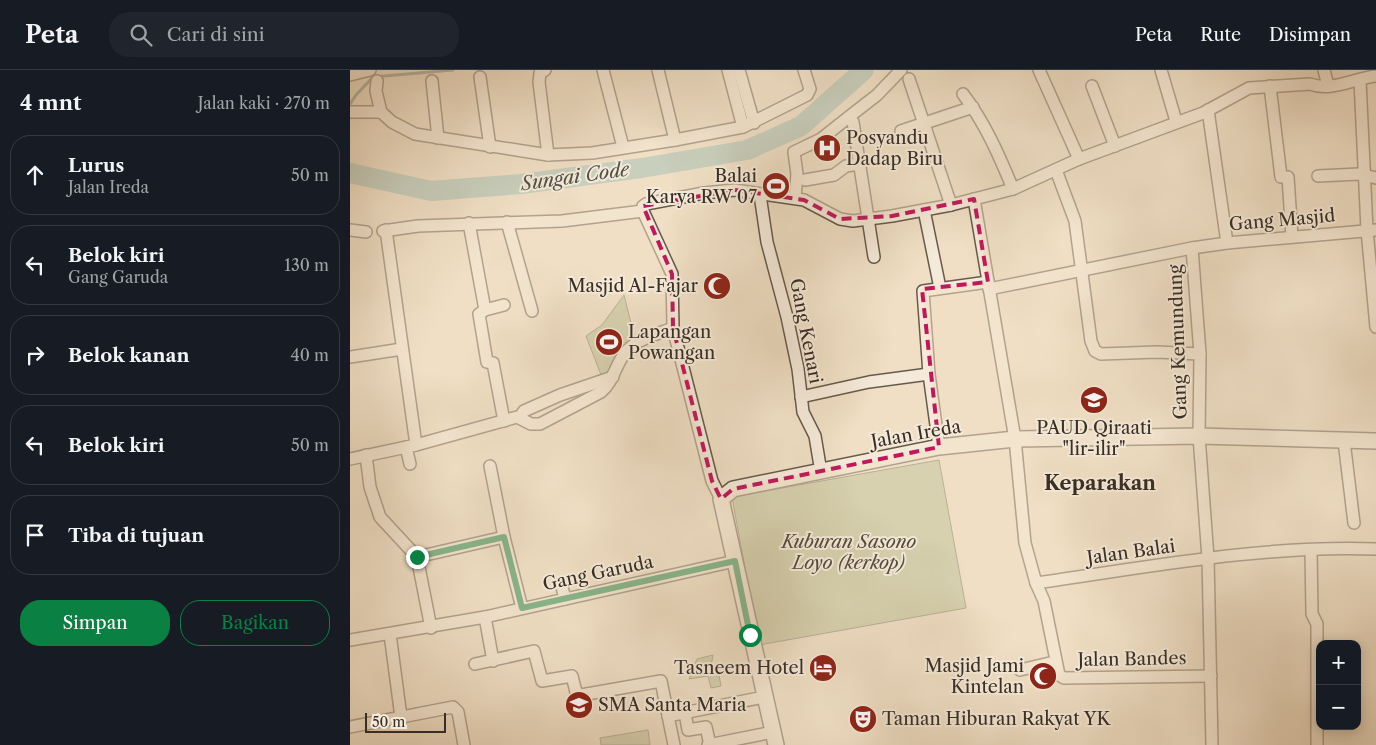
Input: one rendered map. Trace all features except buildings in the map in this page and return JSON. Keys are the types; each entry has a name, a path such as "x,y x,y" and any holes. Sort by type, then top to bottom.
{"street":[{"path":"350,75 370,70"},
{"path":"603,70 622,147"},
{"path":"658,70 675,140"},
{"path":"733,70 748,125"},
{"path":"377,81 376,90 381,112 392,122 416,134 548,155 592,153 705,136 748,125 807,96 810,89 804,70"},
{"path":"1039,70 1080,159"},
{"path":"1161,70 1176,121"},
{"path":"1324,70 1328,86"},
{"path":"541,71 548,155"},
{"path":"796,198 797,174 794,152 820,138 905,74 951,205"},
{"path":"685,712 688,729 706,727 709,745 774,738 721,499 712,481 673,328 672,274 643,211 646,204 704,193 735,190 760,195 796,198 813,204 840,220 853,222 868,220 951,205 1013,189 1080,159 1208,110 1249,88 1310,84 1328,86 1367,76 1376,328"},
{"path":"480,77 490,147"},
{"path":"432,81 438,138"},
{"path":"1092,86 1115,146"},
{"path":"1270,86 1281,177 1288,177 1292,237"},
{"path":"963,94 973,107 995,146 1013,189"},
{"path":"901,131 973,107"},
{"path":"1208,110 1227,243"},
{"path":"350,112 381,112"},
{"path":"853,122 874,256"},
{"path":"805,180 834,175 846,166 859,164"},
{"path":"1056,170 1075,221 1091,341 1095,351 1101,354 1157,352 1200,354"},
{"path":"1318,176 1359,174 1371,177"},
{"name":"Gang Kenari","path":"760,195 767,242 787,317 804,412 815,436 822,472"},
{"path":"974,199 1015,439 1026,543 1036,583"},
{"path":"924,210 940,288 925,290 922,293 929,374 940,447"},
{"path":"410,464 411,446 402,349 384,230 418,226 562,221 643,211"},
{"path":"507,222 532,311"},
{"path":"469,224 485,310"},
{"path":"350,230 366,232"},
{"name":"Gang Masjid","path":"940,288 988,286 1082,271 1192,248 1227,243 1372,230"},
{"name":"Gang Kemundung","path":"1192,248 1200,354 1199,436 1208,558 1212,745"},
{"path":"504,304 479,314 487,362 494,363 504,421"},
{"path":"520,417 531,424 540,424 601,392 613,377 620,359 630,346 640,340 673,328"},
{"path":"350,357 402,349"},
{"path":"801,397 869,382 929,374"},
{"path":"350,459 411,446 520,417 524,411 552,398 613,377"},
{"name":"Jalan Ireda","path":"721,499 733,489 940,447 1015,439 1199,436 1376,442"},
{"path":"1344,440 1354,523"},
{"path":"366,455 370,487 380,517 417,557 431,628"},
{"path":"490,466 504,537 522,608"},
{"path":"417,557 504,537"},
{"name":"Jalan Balai","path":"1036,583 1208,558 1311,550 1376,549"},
{"path":"1311,550 1312,614 1317,624 1317,745"},
{"name":"Gang Garuda","path":"350,640 431,628 485,617 735,561"},
{"path":"561,583 565,599"},
{"name":"Jalan Bandes","path":"1036,583 1044,601 1054,662 1059,675 1064,678 1211,676"},
{"path":"485,617 492,661"},
{"path":"390,634 400,717"},
{"path":"475,664 534,651 542,681 572,676 576,692 582,695 661,681 674,745"},
{"path":"1020,670 1054,662"},
{"path":"668,716 764,697"},
{"path":"350,727 454,707 458,712 464,745"}],"highlighted area":[{"path":"735,190 804,200 840,219 892,216 974,199 988,282 922,289 939,447 733,489 721,499 712,481 673,328 672,274 643,206"}],"green space":[{"name":"Lapangan Powangan","path":"624,295 634,335 603,380 586,336 602,325"},
{"name":"Kuburan Sasono Loyo (kerkop)","path":"939,460 966,608 759,645 732,497"},
{"path":"713,655 710,671 718,670 721,686 711,688 708,676 689,679 697,659"},
{"path":"648,730 650,745 601,745 600,738"}],"waterway":[{"path":"350,104 373,77 453,70"},
{"name":"Sungai Code","path":"350,173 431,191 521,184 642,168 747,150 801,126 864,70"}],"place":[{"name":"Posyandu Dadap Biru","path":"827,148"},
{"name":"Balai Karya RW 07","path":"776,186"},
{"name":"Masjid Al-Fajar","path":"717,286"},
{"name":"Lapangan Powangan","path":"609,342"},
{"name":"PAUD Qiraati \"lir-ilir\"","path":"1094,400"},
{"name":"Tasneem Hotel","path":"823,668"},
{"name":"Masjid Jami Kintelan","path":"1043,676"},
{"name":"SMA Santa Maria","path":"579,705"},
{"name":"Taman Hiburan Rakyat YK","path":"863,719"}],"district":[{"name":"Keparakan","path":"1100,483"}],"route":[{"path":"417,557 504,537 522,608 735,561 750,635"}]}
